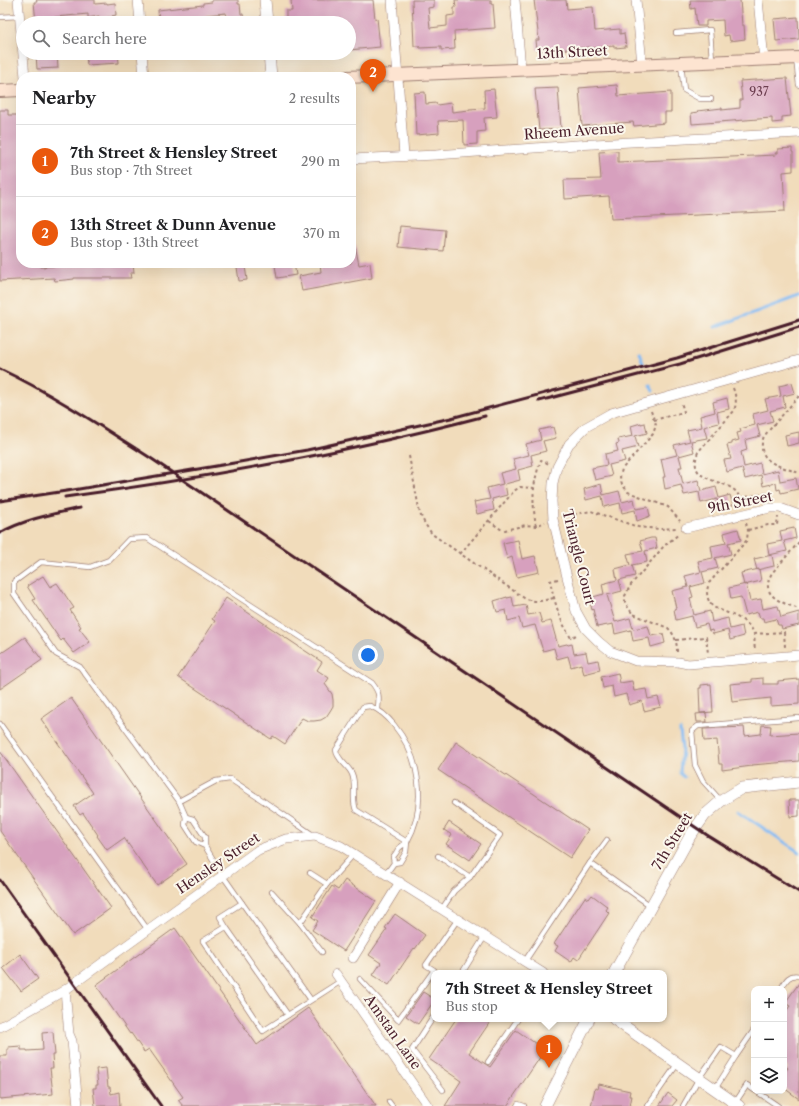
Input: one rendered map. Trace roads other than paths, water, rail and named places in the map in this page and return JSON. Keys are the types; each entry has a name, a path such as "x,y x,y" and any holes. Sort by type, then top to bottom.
{"main road":[{"name":"13th Street","path":"356,77 798,58"},
{"path":"0,91 16,90"}],"street":[{"path":"18,0 20,16"},
{"path":"138,0 139,16"},
{"path":"265,0 266,16"},
{"path":"392,0 404,156"},
{"path":"515,0 521,69"},
{"path":"636,0 642,64"},
{"path":"758,0 764,60"},
{"path":"24,60 25,72"},
{"path":"143,60 144,72"},
{"path":"270,60 271,72"},
{"name":"Rheem Avenue","path":"356,159 436,156 576,145 799,133"},
{"name":"Triangle Court","path":"799,360 611,413 586,427 569,444 557,467 552,501 553,519 566,577 576,611 586,629 610,650 636,661 678,662 688,664 799,654"},
{"name":"9th Street","path":"686,528 770,508 780,508 799,514"},
{"name":"7th Street","path":"616,970 690,836 705,815 721,801 742,788 799,782"},
{"name":"Hensley Street","path":"0,1027 65,990 258,850 286,839 315,836 341,846 538,970"},
{"path":"353,958 400,882"},
{"name":"Amstan Lane","path":"338,978 428,1106"},
{"path":"65,990 69,1034 72,1041 78,1106"},
{"path":"545,1106 587,1022"},
{"path":"618,1022 737,1105"}],"lane":[{"path":"0,17 16,16"},
{"path":"676,33 710,30 712,62"},
{"path":"798,58 799,85"},
{"path":"681,63 684,90 700,99 711,99"},
{"path":"205,846 196,842 185,825 186,817 179,801 80,667 56,654 14,594 14,582 41,562 90,567 110,560 129,539 147,538 372,683 378,690 378,709"},
{"path":"386,874 394,863 400,862 406,852 407,842 415,825 419,795 418,780 409,748 400,732 378,709 370,706 363,707 336,750 337,756 352,774 355,786 354,804 356,810 407,842"},
{"path":"721,801 703,781 695,765 692,731 698,726 799,718"},
{"path":"0,724 148,930"},
{"path":"179,801 216,781 230,779 315,836"},
{"path":"442,909 454,891 470,878 500,835 454,803"},
{"path":"186,817 193,819 205,837 205,846 223,876 311,1000"},
{"path":"525,961 607,840"},
{"path":"394,863 393,857 399,848 407,842"},
{"path":"300,923 327,884 354,854"},
{"path":"438,856 470,878"},
{"path":"590,863 651,906"},
{"path":"310,873 327,884"},
{"path":"272,892 300,923 322,952"},
{"path":"242,903 220,918 288,1015"},
{"path":"434,970 426,965 458,919"},
{"path":"226,927 203,941 263,1031 311,1000 338,978"},
{"path":"464,970 485,936"},
{"path":"360,979 398,1020 431,974"},
{"path":"783,986 786,980 791,976 799,976"},
{"path":"431,1021 412,1050 443,1090"},
{"path":"488,1062 516,1022"},
{"path":"715,1089 751,1034"},
{"path":"683,1106 699,1078 721,1047 736,1056"},
{"path":"648,1106 678,1063"},
{"path":"737,1105 747,1085 751,1088"},
{"path":"761,1094 778,1106"},
{"path":"517,1106 518,1104 524,1106"}],"waterway":[{"path":"715,327 799,296"},
{"path":"639,352 643,363"},
{"path":"650,385 653,391"},
{"path":"680,730 682,749 680,773 684,777"},
{"path":"738,811 799,852"}],"railway":[{"path":"0,501 307,450 451,418 677,358 799,320"},
{"path":"539,401 680,364 799,327"},
{"path":"0,369 58,400 152,459 707,835 799,892"},
{"path":"65,497 224,473 276,463 381,441 485,416"},
{"path":"0,533 19,524 80,508"},
{"path":"0,880 161,1106"}],"place":[{"name":"13th Street & Dunn Avenue","path":"373,92"},
{"name":"7th Street & Hensley Street","path":"549,1068"}]}
